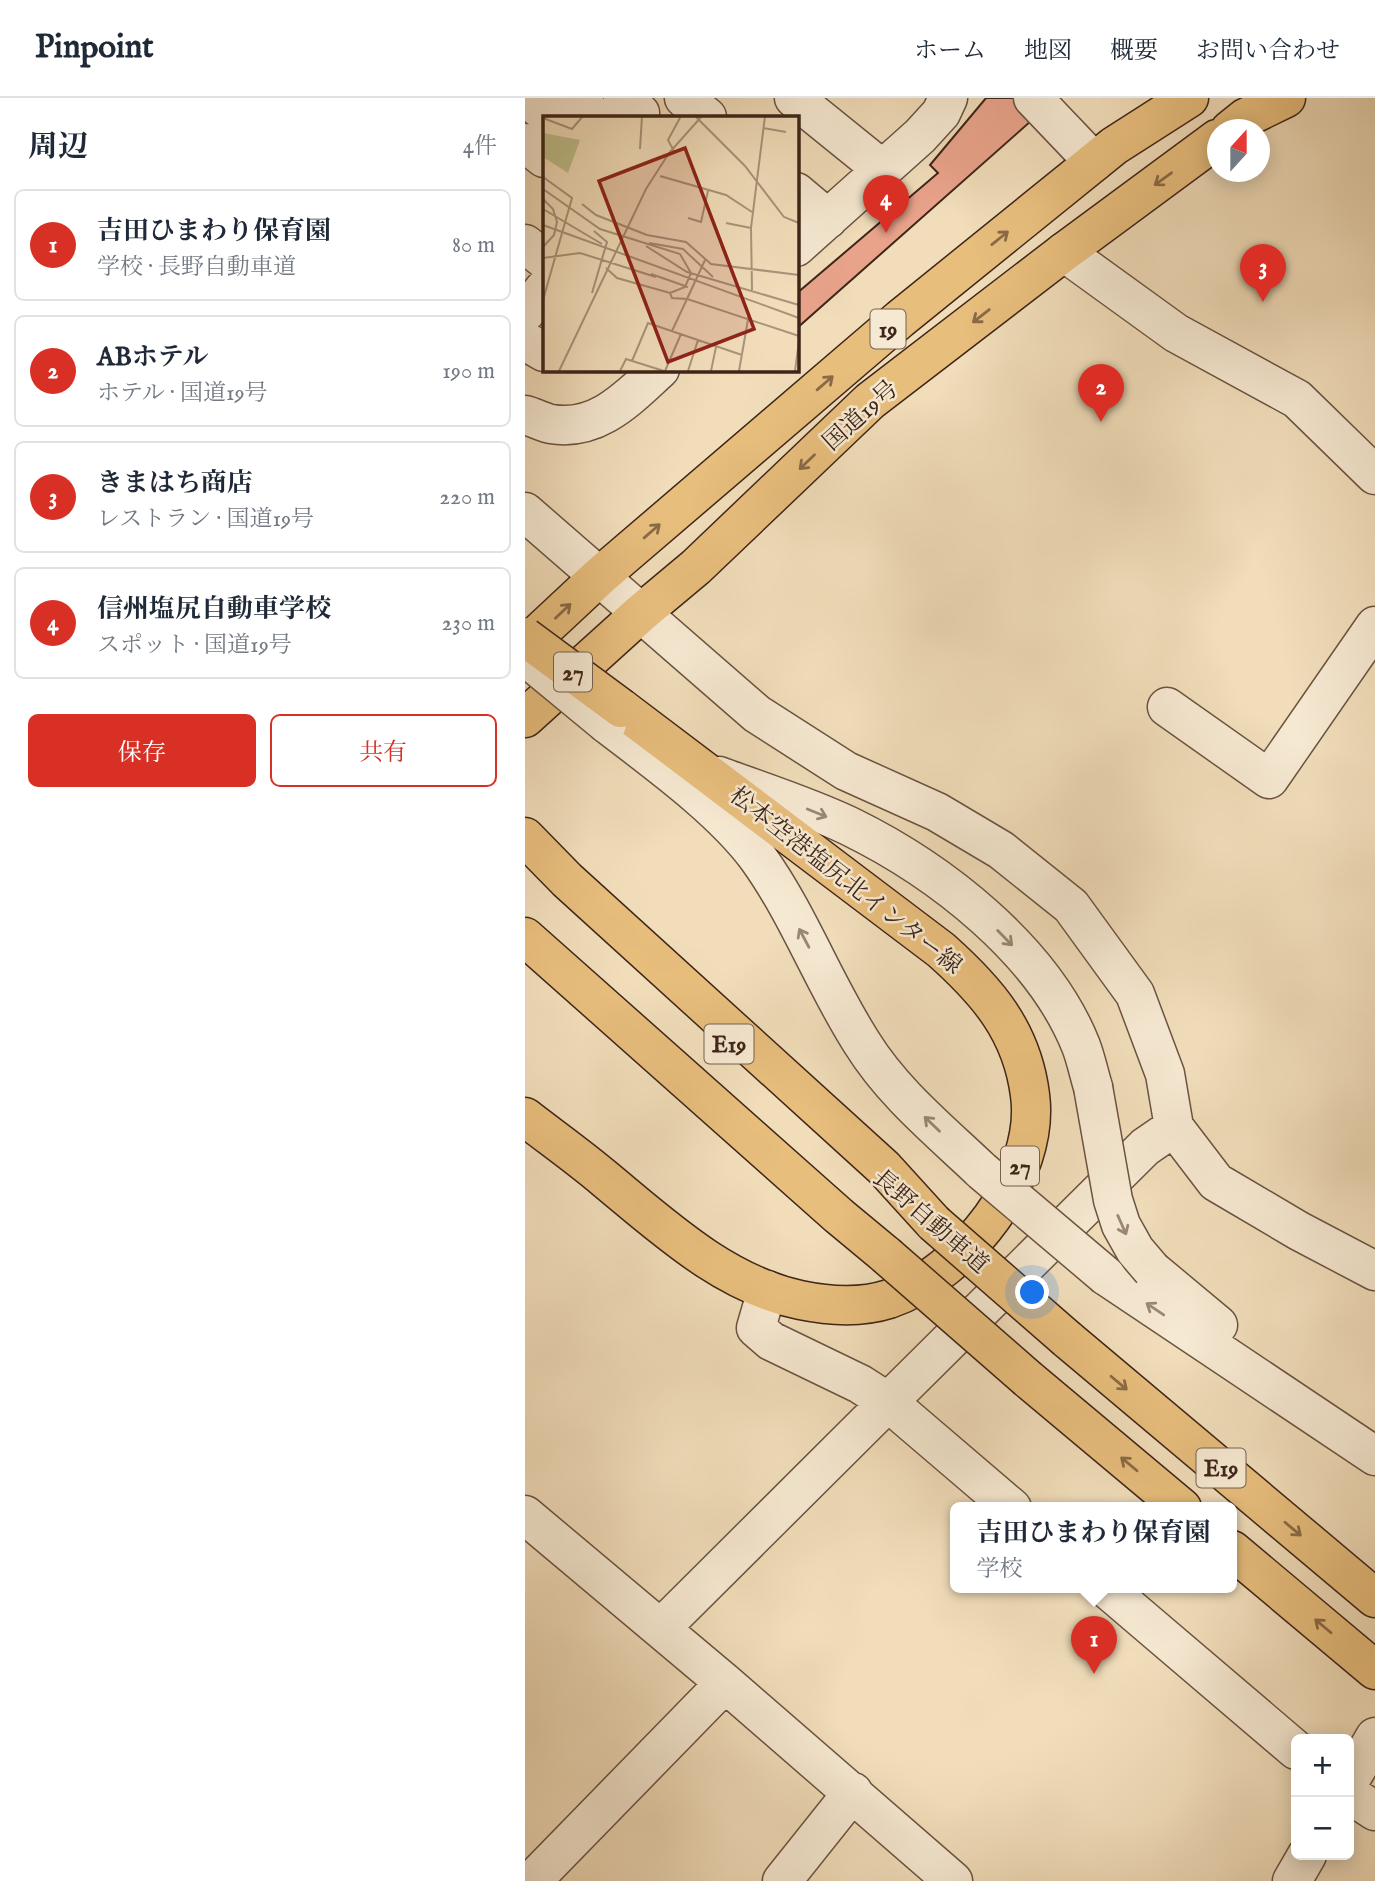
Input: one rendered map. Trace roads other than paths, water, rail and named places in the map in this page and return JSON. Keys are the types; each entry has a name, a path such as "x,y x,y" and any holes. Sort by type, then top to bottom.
{"main road":[{"name":"国道19号","path":"525,646 600,576 899,319 1114,146 1189,98"},
{"path":"1244,119 1278,100"},
{"name":"国道19号","path":"525,718 641,613 697,567 870,401 1207,146"},
{"name":"松本空港塩尻北インター線","path":"525,637 614,716 707,772 941,950 966,973 1005,1020 1017,1043 1031,1097 1030,1127 1024,1158 1012,1186 971,1242 937,1272 899,1295 861,1304 834,1305 799,1300 767,1290 733,1274 698,1252 584,1162"},
{"path":"525,837 567,880 884,1168 933,1223"},
{"name":"長野自動車道","path":"525,865 1067,1339 1375,1598"},
{"name":"E19","path":"525,937 839,1216 1175,1502"},
{"path":"525,969 839,1216"},
{"name":"27","path":"525,1107 584,1162"},
{"name":"27","path":"525,1117 584,1162"},
{"path":"1237,1554 1375,1670"}],"street":[{"path":"527,98 549,116"},
{"path":"572,98 595,116"},
{"path":"623,98 640,113 638,116"},
{"path":"1033,98 1094,162"},
{"path":"805,101 883,170"},
{"path":"798,245 920,136 941,101"},
{"path":"525,143 543,157"},
{"path":"798,194 828,219"},
{"path":"525,244 543,258"},
{"path":"1064,252 1176,333 1297,399 1375,475"},
{"path":"525,313 543,290"},
{"path":"525,341 543,351"},
{"path":"525,415 551,424 577,425 587,422 616,410 653,373"},
{"path":"525,512 757,714 846,771 937,812 1001,850 1071,906 1135,994 1165,1074 1174,1127 1216,1182 1299,1231 1375,1271"},
{"path":"1167,707 1269,779 1375,625"},
{"path":"525,657 614,716 757,856 778,889 863,1046 883,1074 907,1100 982,1171 1106,1276 1375,1455"},
{"path":"707,772 846,825 885,844 957,894 997,930 1050,989 1081,1047 1093,1087 1117,1213 1135,1250 1152,1270 1375,1455"},
{"path":"661,1629 1145,1147 1174,1127"},
{"path":"767,1290 757,1328 771,1342 860,1384 888,1402 1005,1502"},
{"path":"525,1515 725,1683 953,1881"},
{"path":"1112,1593 1291,1746"},
{"path":"532,1881 725,1683"},
{"path":"1354,1773 1375,1737"},
{"path":"782,1881 853,1793"},
{"path":"1354,1797 1375,1811"},
{"path":"1291,1881 1304,1860"}],"place":[{"name":"信州塩尻自動車学校","path":"886,233"},
{"name":"きまはち商店","path":"1263,302"},
{"name":"ABホテル","path":"1101,422"},
{"name":"吉田ひまわり保育園","path":"1094,1674"}]}
